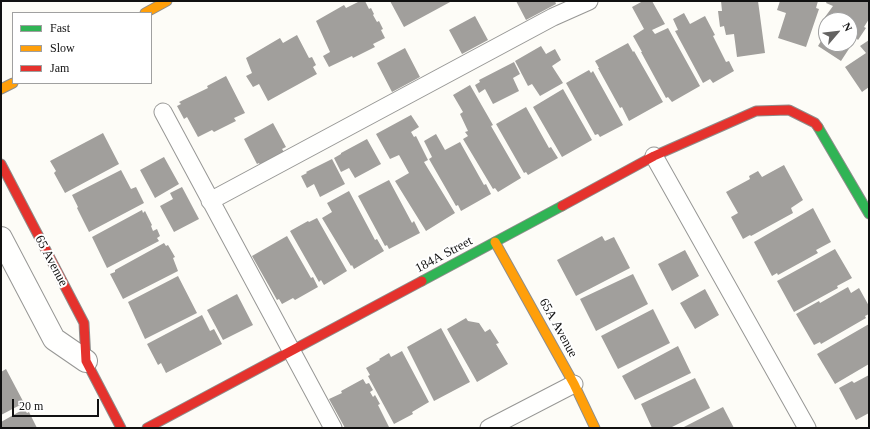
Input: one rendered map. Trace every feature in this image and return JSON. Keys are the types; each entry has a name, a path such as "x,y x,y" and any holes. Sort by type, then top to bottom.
{"street":[{"path":"147,12 167,1"},
{"path":"1,89 12,84"},
{"name":"184A Street","path":"147,428 654,156 756,111 789,110 815,123 869,214"},
{"name":"65 Avenue","path":"1,164 84,323 86,362 122,428"},
{"name":"65 Avenue","path":"1,238 54,339 86,362"},
{"name":"65A Avenue","path":"495,242 574,384 592,418 595,428"}],"lane":[{"path":"210,201 553,17 589,1"},
{"path":"163,112 333,428"},
{"path":"654,156 806,428"},
{"path":"489,428 574,384"}],"building":[{"path":"360,1 365,1 369,9 371,8 377,22 379,21 383,29 381,30 385,38 373,44 375,47 353,58 352,56 329,67 323,56 330,52 316,21 344,5 346,8"},
{"path":"390,1 452,1 404,27"},
{"path":"516,1 555,1 556,4 526,20"},
{"path":"643,1 652,1 665,24 652,30 655,34 668,28 700,86 672,102 668,97 666,98 633,36 644,29 632,7"},
{"path":"721,1 758,1 765,53 737,57 734,34 726,35 724,26 720,27 718,11 722,11"},
{"path":"780,1 818,1 816,8 819,9 806,47 778,38 786,13 777,10"},
{"path":"827,1 869,1 869,19 864,27 866,28 858,40 858,12 829,12 833,6 826,3"},
{"path":"684,13 690,24 705,16 715,35 713,36 726,62 729,61 734,71 713,83 710,79 703,83 675,31 678,30 673,19"},
{"path":"475,16 488,40 462,54 449,30"},
{"path":"297,35 309,58 312,57 316,65 313,67 317,74 268,101 259,84 253,87 246,76 252,73 246,58 280,38 283,43"},
{"path":"869,40 869,87 862,92 845,67 866,53 860,46"},
{"path":"628,43 663,102 629,121 622,107 620,108 595,61"},
{"path":"541,46 546,54 555,49 561,60 552,66 563,83 540,96 532,84 528,86 515,61"},
{"path":"405,48 420,77 392,92 377,63"},
{"path":"827,52 847,52 841,61"},
{"path":"514,62 520,74 513,78 519,91 493,104 485,89 479,93 475,85 480,82 479,80"},
{"path":"589,70 591,73 593,71 623,125 600,137 598,134 595,135 566,83"},
{"path":"226,76 245,113 234,118 236,121 214,132 212,130 198,137 187,117 184,119 177,106 181,104 179,102 208,88 207,86"},
{"path":"470,85 493,125 491,126 521,178 498,192 495,188 493,189 463,139 468,136 465,132 468,131 460,114 463,112 453,95"},
{"path":"563,89 592,140 562,157 533,107"},
{"path":"526,107 549,148 551,147 558,158 528,175 526,172 524,173 496,124"},
{"path":"411,115 419,127 411,132 414,137 416,136 428,160 424,162 455,213 426,231 395,181 409,173 399,155 390,159 376,134"},
{"path":"273,123 286,147 282,149 284,152 260,165 259,163 257,164 244,139"},
{"path":"103,133 119,164 65,193 54,173 56,171 50,161"},
{"path":"436,134 445,150 460,142 484,185 486,184 491,194 461,211 458,205 456,206 429,159 432,157 424,141"},
{"path":"367,139 381,164 355,178 349,168 341,172 334,158"},
{"path":"164,157 179,184 155,198 140,170"},
{"path":"332,159 345,184 320,197 314,184 307,188 301,176"},
{"path":"784,165 803,200 791,208 793,213 743,239 731,217 738,213 726,192 750,179 749,176 758,171 762,177"},
{"path":"121,170 131,189 136,187 144,203 89,232 72,195"},
{"path":"389,180 412,223 414,221 420,233 389,249 387,245 385,246 358,196"},
{"path":"182,187 199,219 174,232 160,206 173,199 170,193"},
{"path":"349,191 375,240 377,239 384,251 354,269 322,218 332,212 327,203"},
{"path":"813,208 831,242 816,250 818,253 778,275 777,273 772,276 754,242"},
{"path":"142,210 143,213 145,211 152,225 153,231 157,229 160,236 157,238 159,241 107,268 92,237"},
{"path":"317,218 347,271 324,285 321,280 319,282 290,231 308,221 309,222"},
{"path":"287,236 311,278 313,277 318,287 295,300 293,298 282,304 279,299 277,300 252,256"},
{"path":"602,236 605,241 614,237 630,268 576,296 557,260"},
{"path":"164,243 166,246 168,245 175,257 173,258 178,271 123,299 110,274"},
{"path":"835,249 852,278 837,286 838,288 794,312 777,281"},
{"path":"685,250 699,276 672,291 658,264"},
{"path":"633,274 648,304 596,331 580,299"},
{"path":"178,276 197,313 145,339 128,302"},
{"path":"848,287 851,293 859,288 869,306 869,314 865,316 866,318 821,344 820,342 814,345 796,314 819,301 820,303"},
{"path":"705,289 719,315 695,329 680,303"},
{"path":"237,294 253,325 223,340 207,310"},
{"path":"653,309 670,343 618,369 601,336"},
{"path":"202,315 210,331 214,329 222,344 166,373 161,363 158,365 147,344"},
{"path":"466,318 468,321 479,323 485,332 490,329 499,343 496,344 508,364 477,382 447,329"},
{"path":"869,324 869,364 835,384 817,354"},
{"path":"441,328 470,382 434,401 407,347"},
{"path":"678,346 691,373 635,400 622,376"},
{"path":"402,351 429,402 412,412 413,414 394,424 368,376 370,375 366,368 389,353 391,357"},
{"path":"6,369 24,403 1,415 1,372"},
{"path":"869,375 869,413 856,420 839,388 852,381 854,383"},
{"path":"695,378 710,408 670,428 652,428 641,404"},
{"path":"363,379 366,384 369,383 373,390 370,392 373,397 375,395 380,404 378,405 389,427 345,428 329,399 342,393 341,391"},
{"path":"723,407 734,428 682,428"},
{"path":"24,409 27,413 29,412 37,428 1,428 1,422"}],"traffic: fast":[{"path":"818,127 869,214"},
{"path":"422,281 562,206"}],"traffic: slow":[{"path":"147,12 167,1"},
{"path":"1,89 12,84"},
{"path":"495,242 574,384 595,428"}],"traffic: jam":[{"path":"562,206 654,156 756,111 789,110 815,123 818,127"},
{"path":"1,164 84,323 86,361 121,428"},
{"path":"147,428 422,281"}]}
